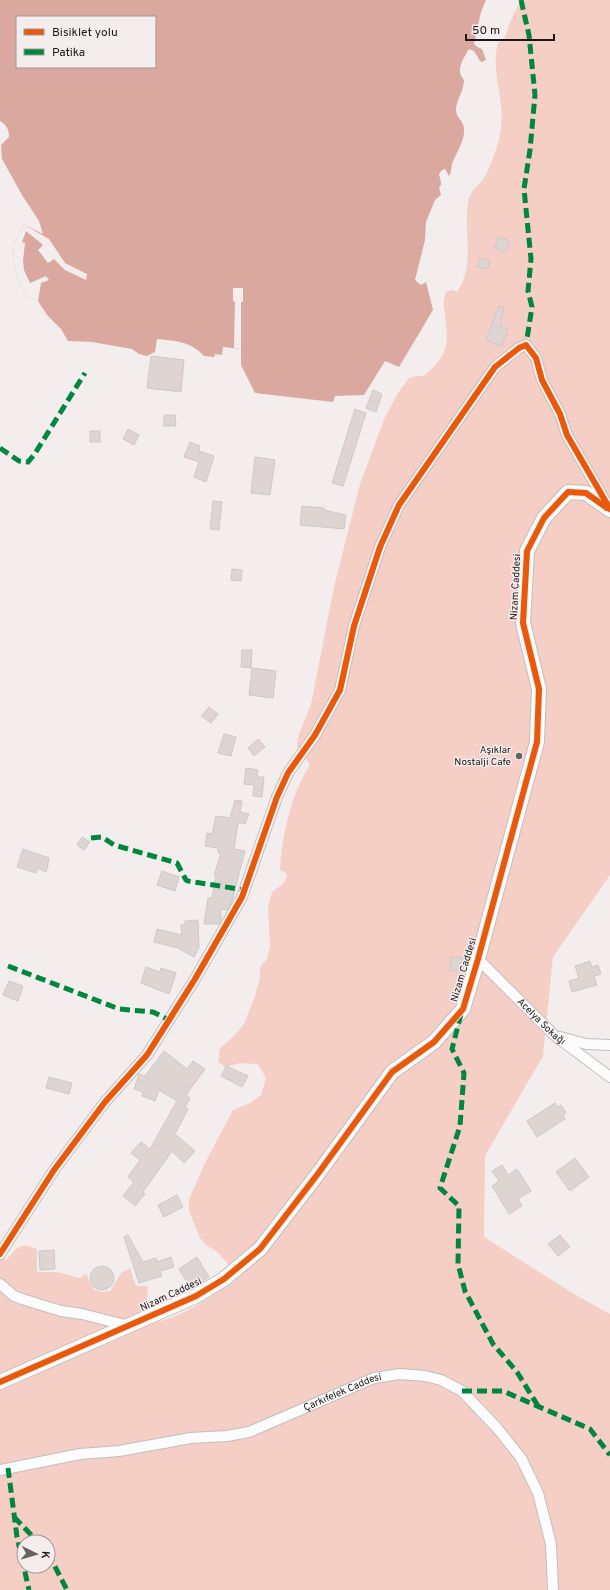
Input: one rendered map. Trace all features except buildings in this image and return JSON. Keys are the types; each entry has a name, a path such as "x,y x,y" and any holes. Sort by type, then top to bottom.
{"street":[{"path":"0,1254 54,1170 105,1102 147,1055 195,979 242,897 277,797 288,773 315,735 340,690 354,626 380,547 399,505 495,367 518,348 526,345 536,358 542,380 560,414 567,435 610,510"},
{"name":"Nizam Caddesi","path":"0,1382 196,1296 224,1279 260,1249 317,1176 392,1072 434,1042 463,1009 537,742 539,689 523,623 527,551 544,518 568,492 586,493 610,510"},
{"name":"Acelya Sokağı","path":"478,959 554,1035 610,1077"},
{"path":"554,1035 586,1044 610,1045"},
{"path":"0,1284 14,1296 22,1299 61,1311 82,1314 129,1326"},
{"name":"Çarkıfelek Caddesi","path":"0,1470 80,1454 119,1451 191,1438 227,1436 249,1432 374,1378 400,1374 425,1376 441,1380 462,1391 498,1428 521,1458 538,1493 551,1544 553,1590"}],"shaded area":[{"path":"0,0 486,0 481,12 474,44 482,49 486,60 482,62 480,61 474,51 469,49 461,65 460,73 464,80 464,84 457,103 456,113 464,126 463,138 452,164 449,176 445,169 439,174 441,183 439,188 441,195 435,200 426,222 425,240 415,280 421,285 426,282 433,310 399,367 385,361 364,395 335,396 333,402 255,393 241,365 241,349 223,347 222,355 215,354 214,357 204,356 193,347 177,341 157,339 155,352 147,356 139,354 132,349 92,342 68,341 61,329 47,315 38,301 28,297 18,281 13,259 14,245 23,224 43,234 39,221 22,195 2,159 1,145 9,137 9,134 6,126 0,121"},
{"path":"521,0 610,0 610,875 553,957 543,1056 485,1156 484,1237 574,1294 610,1314 610,1590 0,1590 0,1259 7,1259 20,1247 31,1247 37,1249 37,1272 57,1272 80,1278 86,1274 94,1290 103,1292 110,1291 121,1273 130,1268 136,1286 148,1286 146,1307 153,1323 176,1316 186,1311 217,1292 236,1278 228,1264 216,1251 207,1246 200,1238 189,1211 189,1199 206,1161 233,1110 250,1103 261,1095 266,1078 258,1064 240,1063 226,1067 218,1062 220,1048 235,1035 244,1024 254,999 260,978 260,967 267,959 270,946 268,907 272,892 283,884 287,877 285,872 280,870 285,829 303,776 310,765 297,747 298,737 311,704 334,587 360,484 385,417 398,393 409,378 424,376 432,369 442,356 445,349 447,335 444,305 445,295 447,291 453,290 457,292 463,282 468,260 467,214 469,198 488,171 499,139 502,116 496,74 496,53 498,43 505,38 510,22"}],"pier":[{"path":"23,224 49,239 65,263 87,274 86,280 65,270 54,259 48,263 38,250 43,245 26,231 22,242 25,243 23,261 24,270 28,279 30,283 46,276 49,280 41,283 38,301 28,297 18,281 13,259 14,245"},
{"path":"233,288 243,288 243,302 241,302 241,349 234,348 235,302 233,301"}],"marked path":[{"path":"521,0 529,35 535,95 530,150 524,189 531,259 528,291 532,307 526,345"},
{"path":"0,448 19,461 28,462 34,455 85,373"},
{"path":"91,838 102,837 114,845 177,863 188,881 245,890"},
{"path":"8,966 119,1009 153,1012 169,1020"},
{"path":"461,1014 452,1049 464,1073 460,1126 440,1188 459,1206 458,1264 465,1291 493,1344 517,1372 538,1406"},
{"path":"462,1391 503,1391 590,1429 610,1455"},
{"path":"8,1468 17,1537 29,1590"},
{"path":"14,1517 30,1534"},
{"path":"56,1569 67,1590"}],"cycle path":[{"path":"0,1254 54,1170 105,1102 147,1055 195,979 242,897 277,797 288,773 315,735 340,690 354,626 380,547 399,505 495,367 519,348 526,345 536,358 542,380 560,414 567,435 610,509"},
{"path":"0,1382 196,1296 224,1279 260,1249 317,1175 392,1072 434,1042 463,1009 537,742 539,689 523,623 527,551 544,518 568,492 586,493 607,508"}],"place":[{"name":"Aşıklar Nostalji Cafe","path":"519,756"}]}
